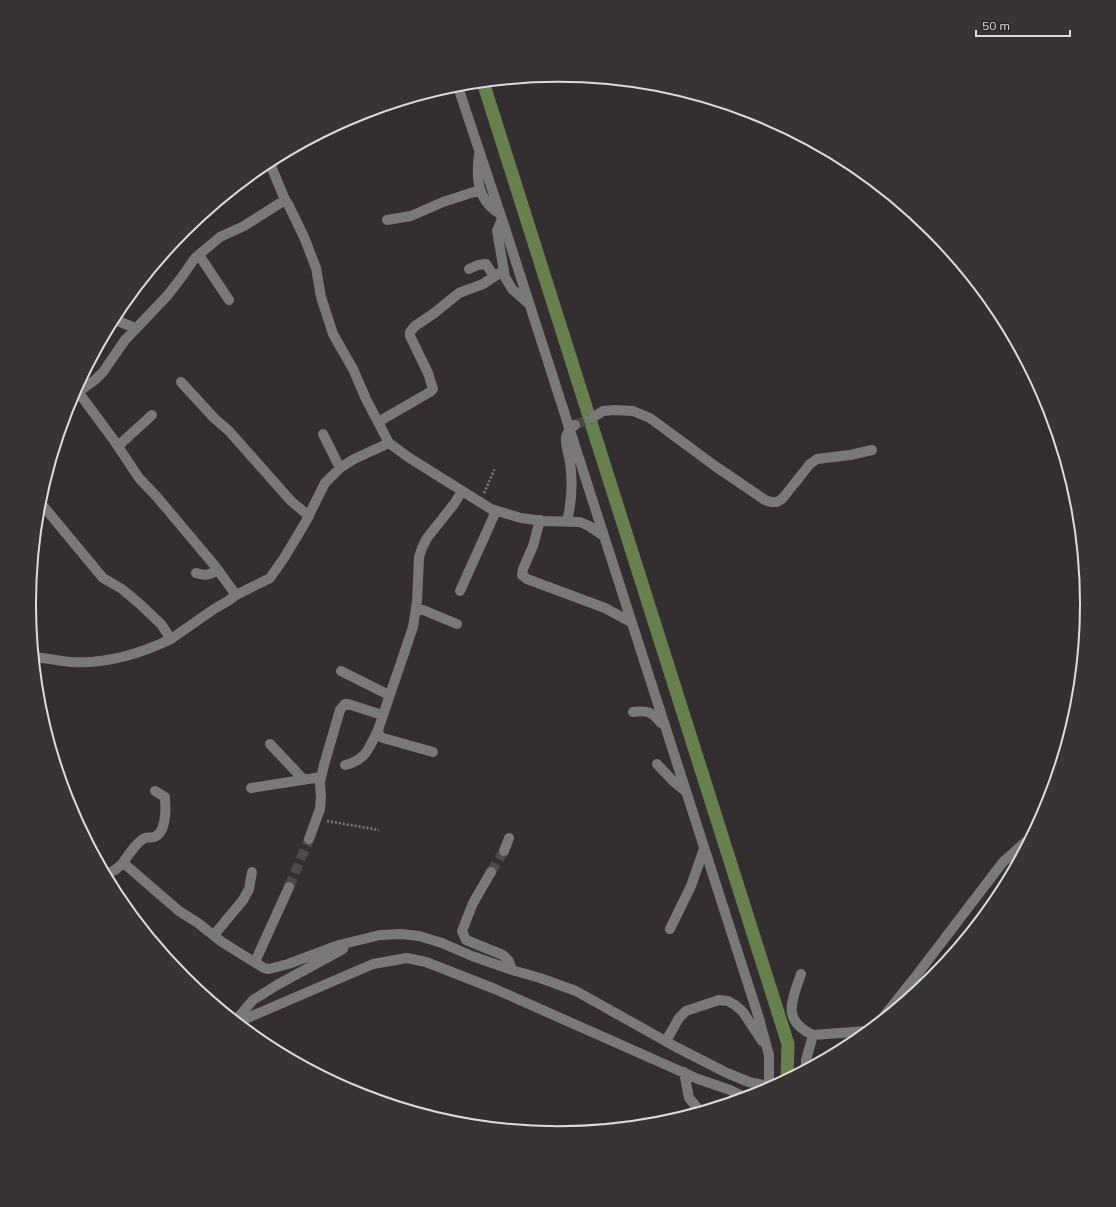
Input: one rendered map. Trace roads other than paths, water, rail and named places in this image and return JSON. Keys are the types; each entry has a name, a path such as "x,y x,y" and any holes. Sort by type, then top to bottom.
{"street":[{"path":"459,91 529,304 572,428 631,622 767,1048 769,1055 769,1081"},
{"path":"479,150 477,172 480,190 491,208 501,216"},
{"path":"271,167 285,200 304,237 316,268 321,297 333,334 353,369 366,399 389,443 408,457 491,509 521,518 580,522 604,536"},
{"path":"387,220 411,216 443,202 480,190"},
{"path":"83,388 95,380 103,372 125,340 166,296 199,254 220,237 250,222 285,200"},
{"path":"501,216 497,230 505,277 512,289 529,304"},
{"path":"199,254 229,300"},
{"path":"470,269 478,265 486,264 494,276"},
{"path":"378,422 424,396 433,389 428,373 410,336 410,332 415,326 433,314 459,293 483,284 504,270"},
{"path":"119,321 135,328"},
{"path":"181,382 214,418 229,431 291,501 309,516"},
{"path":"79,398 118,446 139,478 157,497 218,570 236,595"},
{"path":"592,418 603,411 615,410 633,411 650,418 715,466 756,494 771,502 777,502 782,499 810,464 817,459 850,455 872,450"},
{"path":"118,446 152,415"},
{"path":"567,521 572,488 570,460 566,444 566,436 572,428"},
{"path":"324,434 340,468"},
{"path":"39,658 70,662 109,660 152,648 172,639 236,595 270,578 284,558 309,516 325,483 340,468 366,452 389,443"},
{"path":"345,765 355,762 367,752 378,730 413,627 416,607 419,557 422,548 427,538 454,504 462,491"},
{"path":"45,508 104,578 122,589 141,605 161,624 172,639"},
{"path":"460,591 496,511"},
{"path":"540,520 533,546 522,575 527,579 605,608 631,622"},
{"path":"196,573 204,575 211,574 218,570"},
{"path":"416,607 457,624"},
{"path":"341,671 389,695"},
{"path":"309,839 320,809 321,777 340,710 345,704 348,704 382,715"},
{"path":"633,712 643,710 653,714 665,728"},
{"path":"378,730 379,735 383,738 433,752"},
{"path":"270,744 304,780"},
{"path":"657,764 685,791"},
{"path":"251,788 321,777"},
{"path":"111,872 122,864 144,838 155,837 162,832 164,824 165,797 155,791"},
{"path":"504,850 509,838"},
{"path":"896,1001 1003,862 1019,848"},
{"path":"670,929 691,886 704,850"},
{"path":"122,864 127,866 179,911 264,968 269,969 288,964 340,945 380,935 401,934 419,936 442,943 472,956 576,991 727,1073 760,1085"},
{"path":"214,935 246,896 249,889 252,872"},
{"path":"491,872 473,903 462,931 466,940 503,956 509,961 512,970"},
{"path":"255,962 289,887"},
{"path":"239,1017 253,1000 299,973 359,941"},
{"path":"243,1020 372,964 407,958 426,962 496,989 684,1072 737,1094"},
{"path":"801,974 790,1009 793,1019 811,1039"},
{"path":"666,1041 679,1018 686,1011 719,1000 728,1001 743,1012 767,1048"},
{"path":"811,1039 856,1032"},
{"path":"806,1063 811,1039"},
{"path":"684,1072 689,1098 697,1107"}],"waterway":[{"path":"485,87 788,1044 787,1073"}],"tunnel":[{"path":"575,425 592,418"},
{"path":"289,887 309,839"},
{"path":"491,872 504,851"}]}
